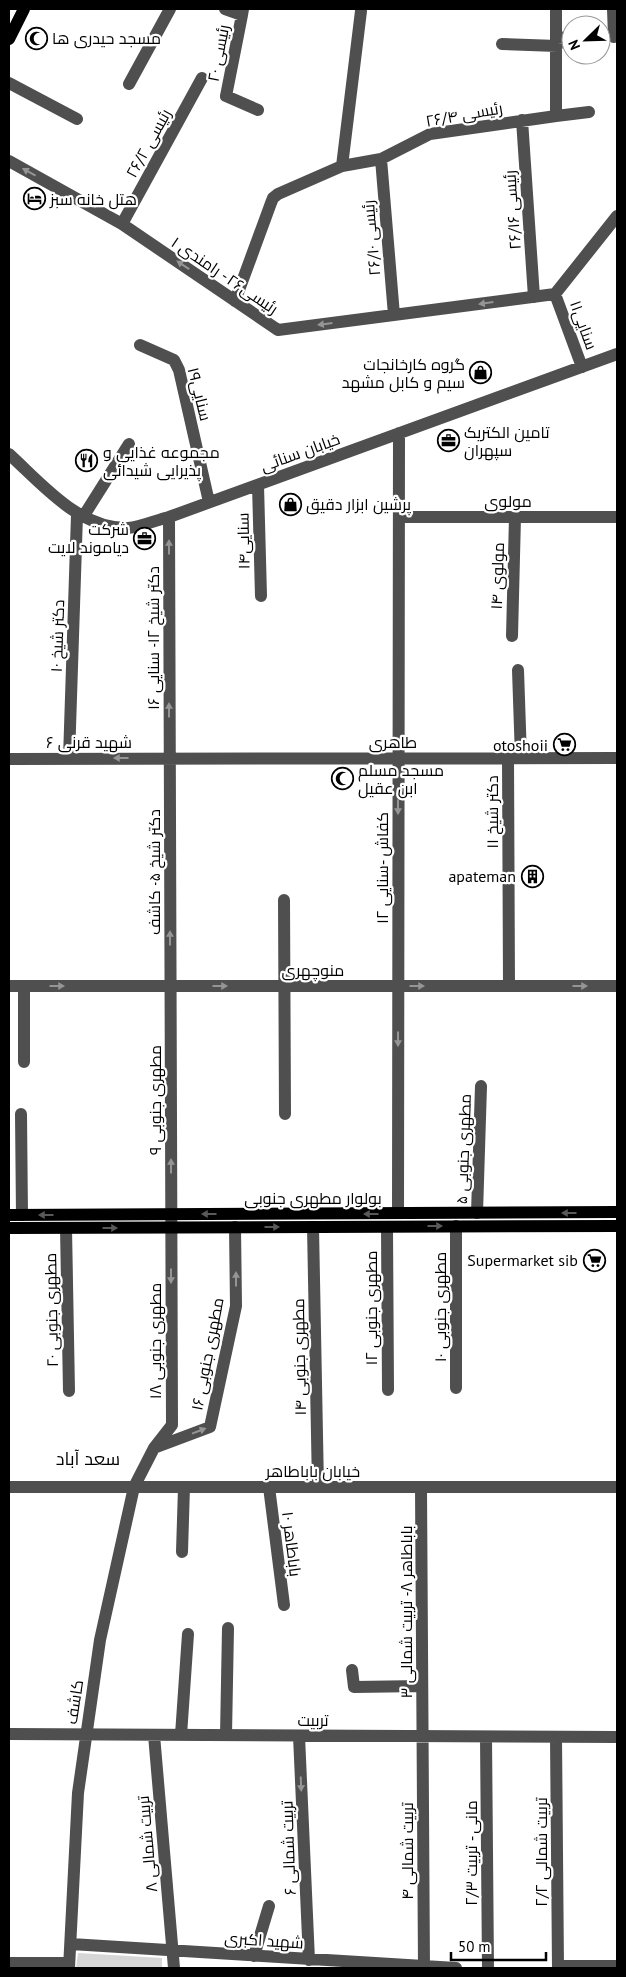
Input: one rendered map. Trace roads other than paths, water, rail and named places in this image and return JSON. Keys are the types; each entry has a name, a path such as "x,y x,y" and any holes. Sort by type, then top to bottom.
{"main road":[{"path":"9,39 24,9"},
{"name":"بولوار مطهری جنوبی","path":"9,1215 617,1212"},
{"name":"بولوار مطهری جنوبی","path":"9,1228 617,1226"}],"street":[{"path":"129,84 170,9"},
{"path":"225,9 243,12"},
{"path":"556,9 556,116"},
{"path":"611,37 613,9"},
{"path":"342,166 361,11"},
{"name":"رئیسی ۲۰","path":"243,12 226,96 258,110"},
{"path":"502,44 561,41"},
{"name":"رئیسی ۲۶/۲","path":"122,224 202,78"},
{"path":"9,83 77,118"},
{"name":"رئیسی ۲۶/۴","path":"235,301 273,198 278,194 342,166 381,158 430,134 589,112"},
{"name":"رئیسی ۲۶/۱۶","path":"522,120 534,297"},
{"name":"رئیسی ۲۶/۱۰","path":"381,158 394,315"},
{"name":"رئیسی۲۶ - رامندی ۱","path":"9,161 122,224 278,330 555,294"},
{"path":"555,294 617,216"},
{"name":"سنایی۱۱","path":"555,294 582,367"},
{"name":"سنایی۱۹","path":"140,345 174,360 179,370 208,502"},
{"name":"خیابان سنائی","path":"9,454 80,516 102,526 129,528 169,517 617,354"},
{"name":"کفاش -سنایی ۱۲","path":"398,1213 399,433"},
{"path":"80,516 129,444"},
{"name":"سنایی۱۴","path":"258,484 261,596"},
{"name":"دکتر شیخ ۱۰","path":"70,758 80,516"},
{"name":"دکتر شیخ ۱۲- سنایی ۱۶","path":"169,517 170,758"},
{"name":"مولوی","path":"399,517 617,517"},
{"name":"مولوی ۱۴","path":"512,636 515,517"},
{"name":"دکتر شیخ ۱۱","path":"508,986 518,670"},
{"name":"شهید قرنی ۶","path":"9,758 170,758"},
{"name":"طاهری","path":"170,758 617,758"},
{"name":"دکتر شیخ ۵- کاشف","path":"170,758 170,986"},
{"path":"284,900 286,1114"},
{"name":"منوچهری","path":"9,986 617,986"},
{"path":"24,986 24,1062"},
{"name":"مطهری جنوبی ۹","path":"170,986 172,1228"},
{"name":"مطهری جنوبی ۵","path":"478,1213 481,1086"},
{"path":"21,1114 22,1215"},
{"name":"مطهری جنوبی ۱۰","path":"456,1226 456,1388"},
{"name":"مطهری جنوبی ۱۶","path":"154,1448 210,1427 236,1306 235,1227"},
{"name":"مطهری جنوبی ۱۴","path":"313,1227 318,1487"},
{"name":"مطهری جنوبی ۱۲","path":"387,1227 388,1390"},
{"name":"مطهری جنوبی ۲۰","path":"66,1228 69,1391"},
{"name":"مطهری جنوبی ۱۸","path":"154,1448 172,1425 172,1228"},
{"name":"کاشف","path":"69,1966 78,1793 100,1640 134,1487 154,1448"},
{"name":"خیابان باباطاهر","path":"9,1487 617,1487"},
{"path":"182,1552 184,1487"},
{"name":"باباطاهر ۱۰","path":"269,1487 284,1605"},
{"name":"باباطاهر ۸- تربیت شمالی ۳","path":"421,1487 422,1736"},
{"path":"226,1735 228,1628"},
{"path":"181,1735 188,1634"},
{"path":"352,1670 354,1687 422,1686"},
{"name":"تربیت","path":"9,1734 617,1737"},
{"name":"تربیت شمالی ۸","path":"154,1735 174,1968"},
{"name":"تربیت شمالی ۶","path":"300,1736 309,1960"},
{"name":"تربیت شمالی ۴","path":"422,1736 424,1967"},
{"name":"مانی - تربیت ۲/۳","path":"486,1737 488,1968"},
{"name":"تربیت شمالی ۲/۲","path":"556,1737 558,1967"},
{"path":"254,1956 269,1906"},
{"name":"شهید اکبری","path":"71,1944 254,1956 274,1963 309,1960 396,1967 456,1968"},
{"path":"9,1963 69,1966"},
{"path":"558,1967 617,1966"}],"place":[{"name":"مسجد حیدری ها","path":"36,38"},
{"name":"هتل خانه سبز","path":"34,199"},
{"name":"گروه کارخانجات سیم و کابل مشهد","path":"481,373"},
{"name":"تامین الکتریک سپهران","path":"448,441"},
{"name":"مجموعه غذایی و پذیرایی شیدائی","path":"87,461"},
{"name":"پرشین ابزار دقیق","path":"290,504"},
{"name":"شرکت دیاموند لایت","path":"145,538"},
{"name":"otoshoii","path":"564,745"},
{"name":"مسجد مسلم ابن عقیل","path":"342,779"},
{"name":"apateman","path":"532,876"},
{"name":"Supermarket sib","path":"594,1260"}],"district":[{"name":"سعد آباد","path":"88,1459"}]}
